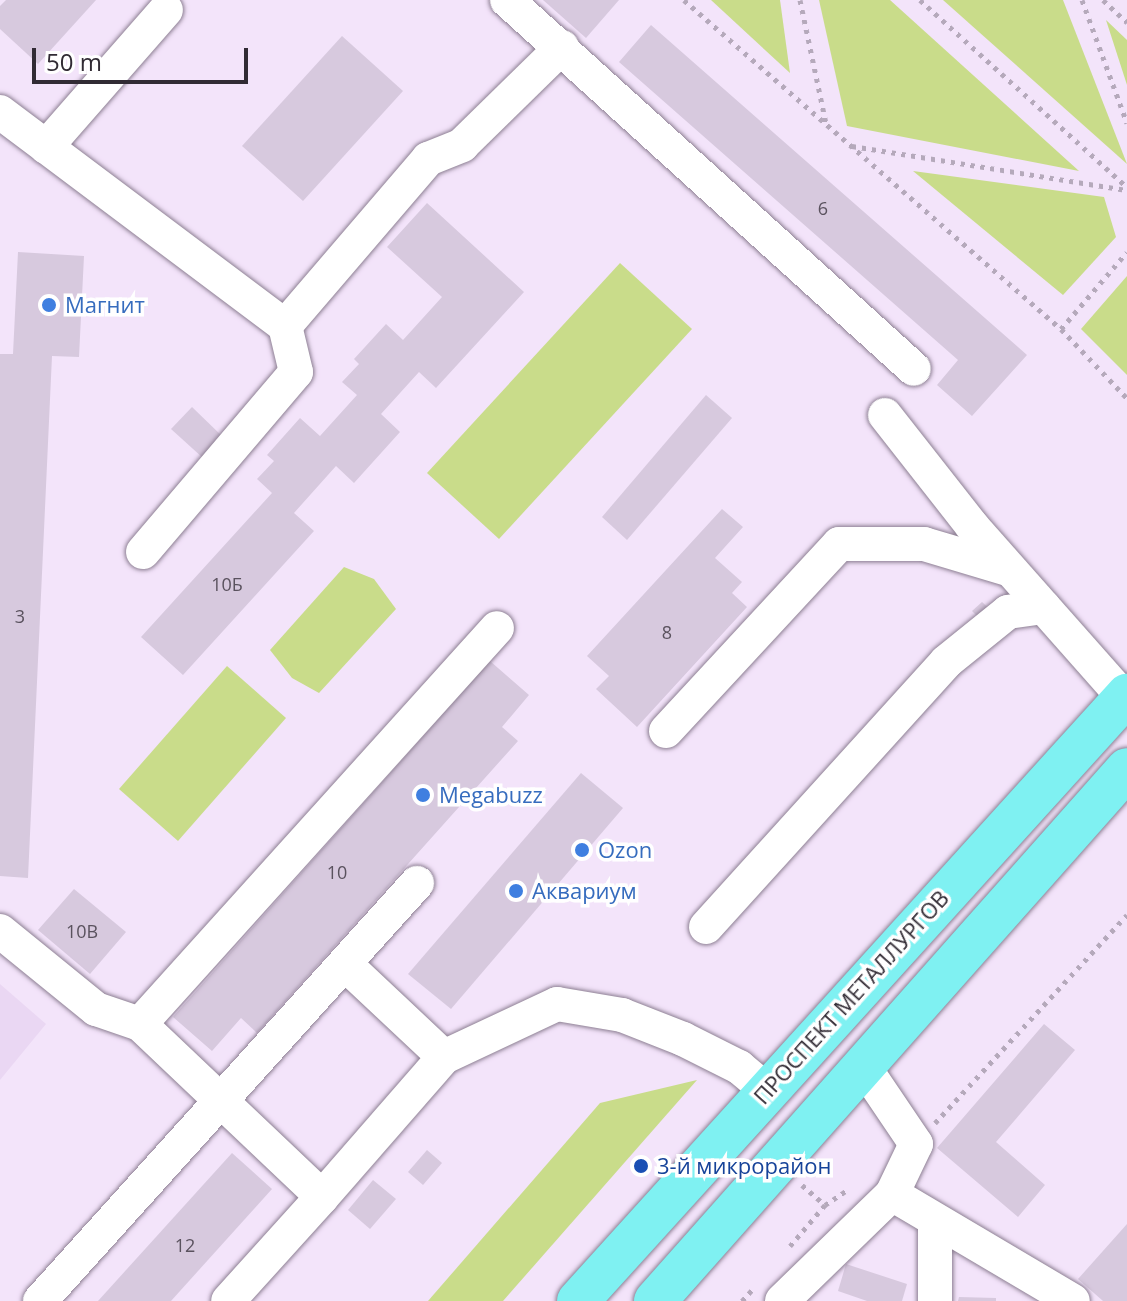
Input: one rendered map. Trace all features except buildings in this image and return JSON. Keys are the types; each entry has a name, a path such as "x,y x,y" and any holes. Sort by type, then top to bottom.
{"main road":[{"name":"ПРОСПЕКТ МЕТАЛЛУРГОВ","path":"578,1301 766,1090 1122,710"},
{"path":"655,1301 1127,769"},
{"path":"766,1090 808,1128"}],"lane":[{"path":"507,0 914,369"},
{"path":"46,147 166,10"},
{"path":"285,326 428,159 462,145 562,47"},
{"path":"0,112 285,326 296,372 143,552"},
{"path":"885,415 1008,569 1044,607 1122,710"},
{"path":"666,731 839,544 924,544 1008,569"},
{"path":"706,927 946,662 1008,612 1044,607"},
{"path":"140,1024 497,628"},
{"path":"40,1301 417,883"},
{"path":"0,931 96,1009 140,1024 219,1103 322,1197"},
{"path":"345,964 444,1057"},
{"path":"228,1301 444,1057 557,1004 622,1015 683,1039 739,1067 766,1090"},
{"path":"772,1289 892,1194 916,1144 864,1067"},
{"path":"892,1194 1073,1301"},
{"path":"935,1222 935,1301"}],"path":[{"path":"684,0 1061,329 1127,398"},
{"path":"800,0 826,123"},
{"path":"920,0 1127,189"},
{"path":"1082,0 1127,123"},
{"path":"1103,0 1127,22"},
{"path":"851,146 1127,189"},
{"path":"1061,329 1127,252"},
{"path":"916,1144 1127,915"},
{"path":"799,1181 825,1205"},
{"path":"784,1253 825,1205 851,1187"},
{"path":"742,1301 772,1289"}],"shaded area":[{"path":"0,984 46,1024 0,1080"}],"green space":[{"path":"711,0 780,0 790,73"},
{"path":"819,0 890,0 1079,171 847,126"},
{"path":"943,0 1063,0 1127,164"},
{"path":"1106,20 1127,40 1127,85"},
{"path":"913,171 1104,197 1116,237 1063,295"},
{"path":"620,263 692,329 499,539 427,473"},
{"path":"1127,276 1127,375 1081,329"},
{"path":"344,567 374,579 396,609 319,693 292,678 270,650"},
{"path":"227,666 286,718 178,841 119,789"},
{"path":"697,1080 503,1301 428,1301 600,1103"}],"place":[{"name":"Магнит","path":"49,305"},
{"name":"Megabuzz","path":"423,795"},
{"name":"Ozon","path":"582,850"},
{"name":"Аквариум","path":"516,891"},
{"name":"3-й микрорайон","path":"641,1166"}]}
